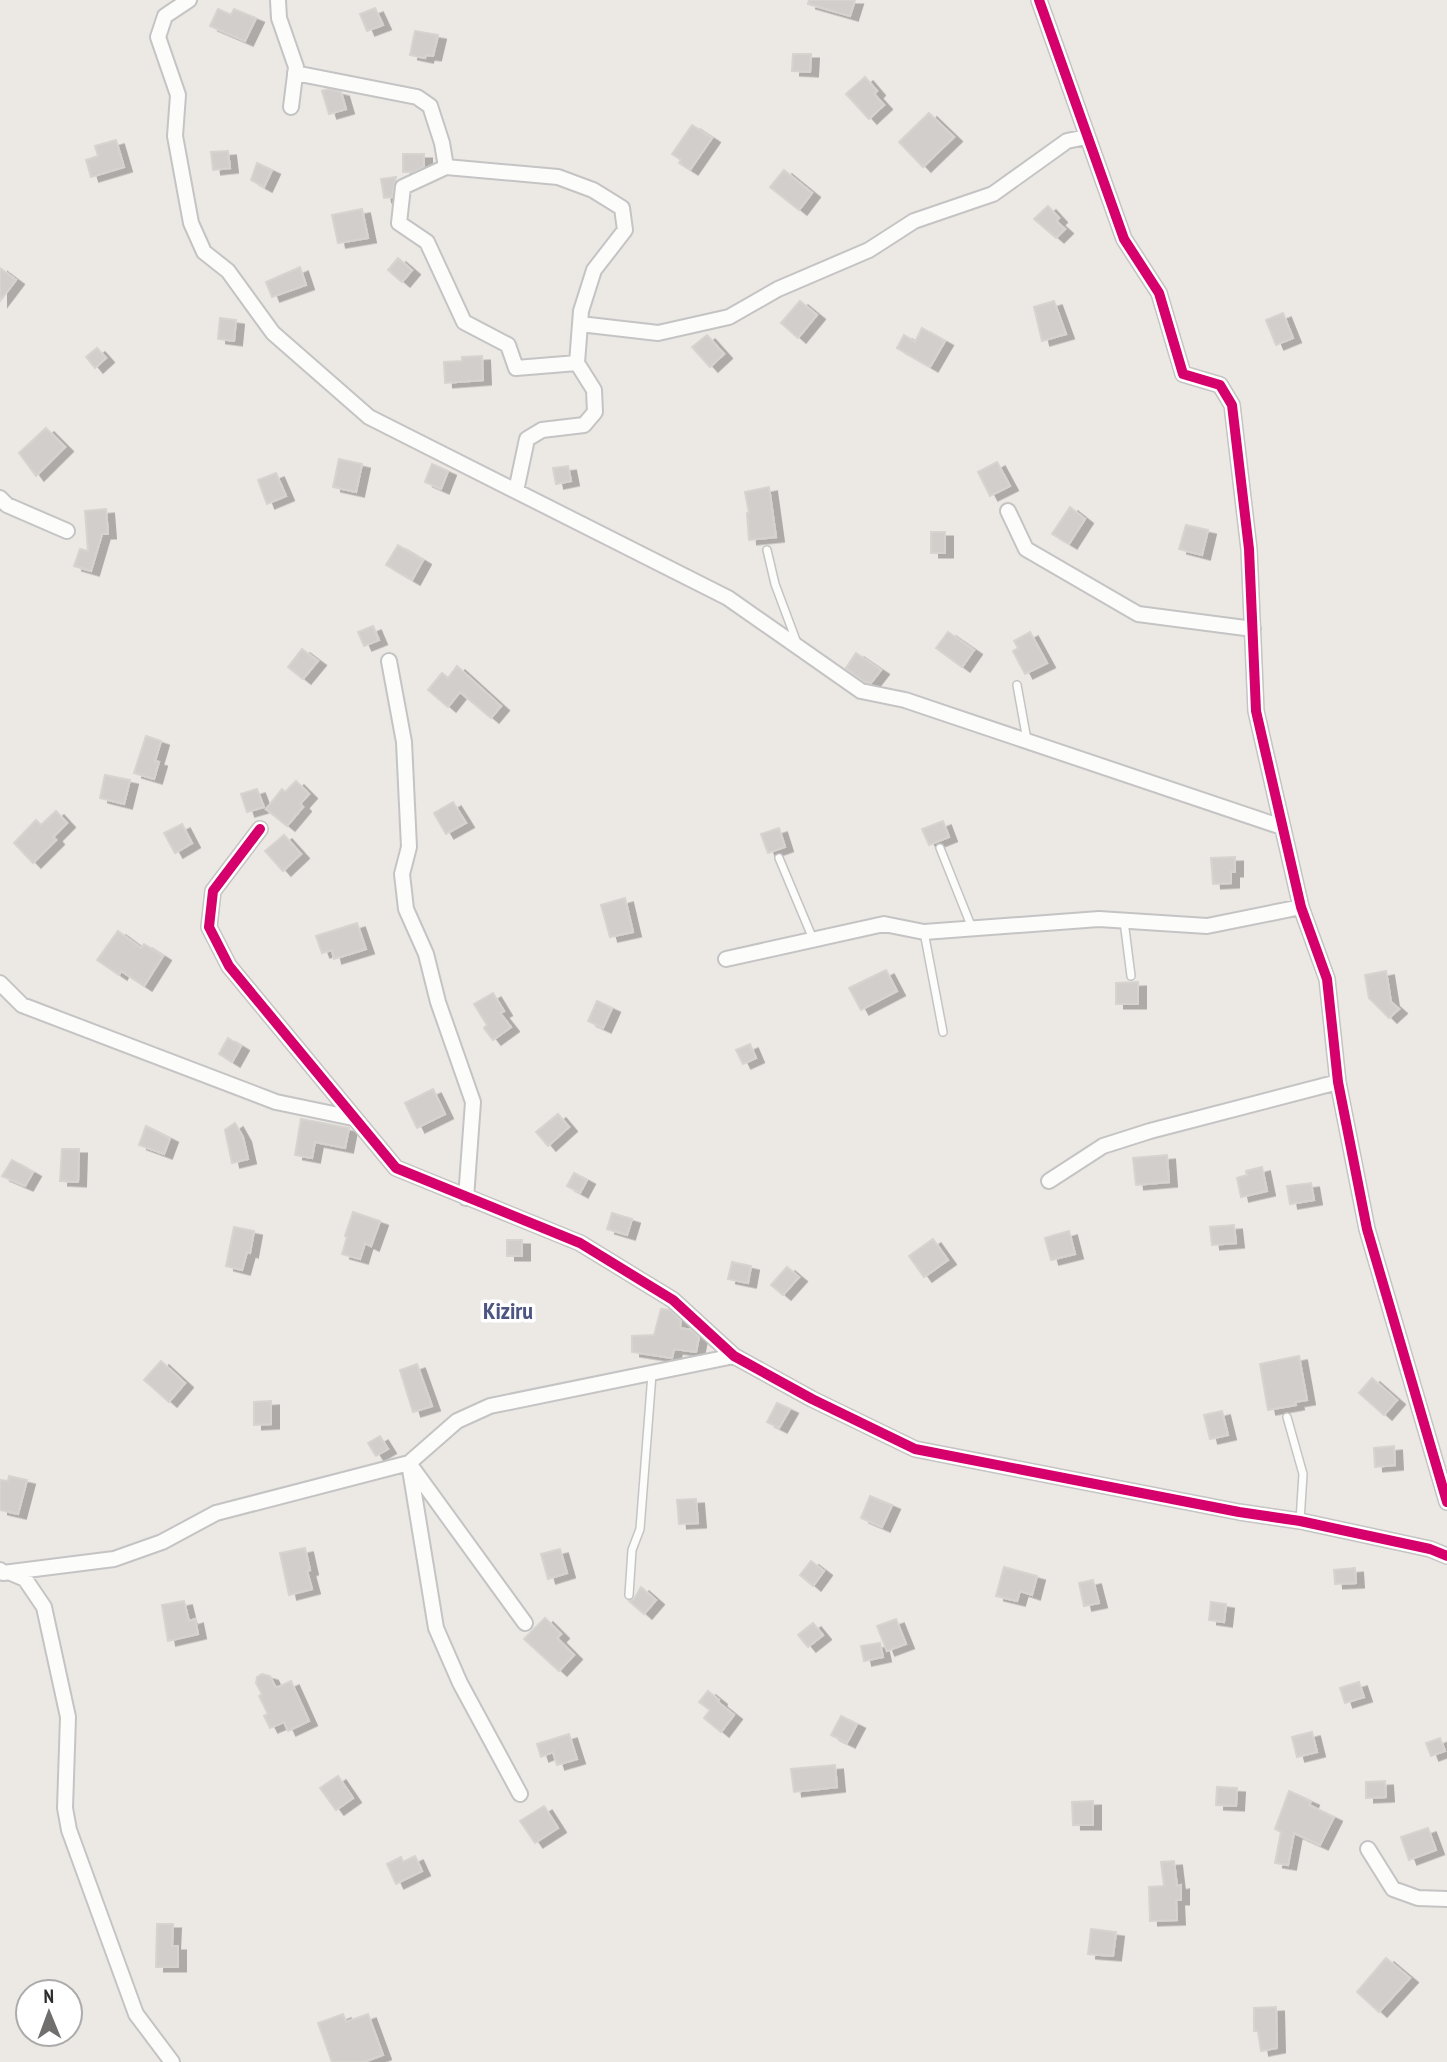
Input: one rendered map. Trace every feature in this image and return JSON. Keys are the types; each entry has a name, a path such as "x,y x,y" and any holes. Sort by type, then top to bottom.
{"street":[{"path":"188,0 165,16 158,37 178,95 175,136 191,223 204,252 228,271 273,333 369,418 728,598 861,691 905,700 1282,827"},
{"path":"278,0 279,18 296,67 291,107"},
{"path":"1039,0 1124,239 1159,293 1184,374 1220,385 1232,405 1249,549 1256,711 1301,907 1327,979 1338,1082 1367,1229 1447,1502"},
{"path":"295,73 417,97 430,106 442,143 446,167"},
{"path":"580,324 658,332 729,317 778,289 869,250 914,221 993,194 1067,141 1086,137"},
{"path":"516,491 527,439 542,430 584,425 595,412 594,390 577,363 581,311 594,270 625,230 622,208 593,190 558,177 446,167 403,187 400,223 427,242 464,322 508,345 516,368 577,363"},
{"path":"0,498 7,505 67,531"},
{"path":"1009,511 1026,549 1138,614 1253,629"},
{"path":"389,661 404,742 409,847 402,873 406,909 426,954 438,1002 473,1102 466,1198"},
{"path":"260,829 212,891 209,927 229,966 396,1168 580,1243 673,1300 734,1356 812,1399 915,1449 1239,1512 1300,1521 1430,1549 1447,1556"},
{"path":"726,959 884,924 924,932 1099,919 1208,926 1301,907"},
{"path":"0,983 22,1005 276,1102 353,1118"},
{"path":"1049,1181 1103,1146 1150,1131 1338,1082"},
{"path":"1,1573 114,1559 162,1542 216,1513 409,1464 457,1421 490,1406 734,1356"},
{"path":"409,1464 525,1623"},
{"path":"409,1464 436,1628 460,1683 520,1794"},
{"path":"1,1573 17,1574 25,1578 44,1607 68,1717 65,1808 69,1830 136,2014 172,2062"},
{"path":"1368,1849 1393,1889 1418,1898 1447,1899"}],"lane":[{"path":"766,550 775,584 798,647"},
{"path":"1017,685 1027,741"},
{"path":"940,848 972,929"},
{"path":"779,858 813,940"},
{"path":"1124,920 1131,976"},
{"path":"924,932 943,1032"},
{"path":"629,1595 632,1550 640,1529 652,1372"},
{"path":"1287,1417 1303,1474 1300,1521"}],"building":[{"path":"809,0 855,0 850,16 808,4"},
{"path":"375,8 383,25 367,31 360,14"},
{"path":"218,9 231,15 234,9 256,18 245,41 210,26"},
{"path":"415,31 438,35 433,56 426,55 425,58 410,55"},
{"path":"793,54 811,54 810,72 792,71"},
{"path":"865,77 884,105 869,119 846,94"},
{"path":"328,89 341,92 346,109 329,114 322,91"},
{"path":"929,113 954,137 923,167 899,142"},
{"path":"692,125 712,138 690,170 672,154"},
{"path":"116,140 124,167 91,177 86,160 98,156 95,146"},
{"path":"228,151 230,168 213,170 211,152"},
{"path":"403,154 424,154 424,167 413,172 403,172"},
{"path":"257,163 272,170 264,187 251,180"},
{"path":"784,170 812,193 799,210 770,187"},
{"path":"396,177 392,197 384,198 381,179"},
{"path":"1048,206 1059,218 1056,221 1065,229 1056,238 1034,219"},
{"path":"362,209 368,238 338,243 332,215"},
{"path":"398,258 412,270 402,282 388,270"},
{"path":"300,267 306,285 272,297 266,282"},
{"path":"0,268 16,280 0,301"},
{"path":"800,301 817,315 798,338 781,323"},
{"path":"1054,301 1066,334 1042,341 1034,307"},
{"path":"1283,313 1293,338 1276,345 1266,320"},
{"path":"220,318 236,320 234,341 218,339"},
{"path":"922,328 945,341 930,367 897,348 904,335 915,342"},
{"path":"707,335 724,354 710,367 692,347"},
{"path":"97,348 106,358 95,368 86,357"},
{"path":"482,356 483,380 445,383 444,362 462,361 462,357"},
{"path":"46,428 65,447 36,476 19,453"},
{"path":"339,459 362,464 356,492 333,487"},
{"path":"997,462 1010,486 990,496 978,472"},
{"path":"432,464 448,471 441,489 425,482"},
{"path":"568,466 571,481 556,484 553,468"},
{"path":"276,473 286,496 267,504 258,480"},
{"path":"769,487 776,537 749,540 749,513 745,492"},
{"path":"1070,507 1085,519 1069,544 1052,534"},
{"path":"106,509 108,534 102,534 91,571 74,566 80,549 88,551 85,511"},
{"path":"1186,525 1208,530 1202,555 1179,549"},
{"path":"931,532 945,532 945,553 931,553"},
{"path":"398,545 423,560 412,580 386,565"},
{"path":"373,626 379,640 364,646 358,632"},
{"path":"948,632 974,650 962,667 936,648"},
{"path":"1030,632 1047,663 1025,674 1013,651 1018,648 1014,641"},
{"path":"302,649 318,661 303,679 288,667"},
{"path":"856,653 881,670 871,683 865,682 846,668"},
{"path":"457,666 501,706 491,718 460,692 448,707 428,690 442,673 448,678"},
{"path":"146,736 161,741 155,761 159,762 154,779 134,773"},
{"path":"105,775 130,780 124,804 100,798"},
{"path":"296,781 309,794 300,804 303,807 287,826 266,809 282,789 285,792"},
{"path":"257,789 264,807 247,812 241,794"},
{"path":"453,802 466,823 446,834 434,813"},
{"path":"56,811 67,823 53,837 56,840 33,863 14,843 36,820 41,825"},
{"path":"943,821 949,837 929,845 922,829"},
{"path":"182,824 192,843 175,853 164,833"},
{"path":"779,828 785,847 768,853 761,834"},
{"path":"284,835 301,854 283,871 265,851"},
{"path":"1235,857 1235,872 1231,872 1231,883 1213,884 1211,858"},
{"path":"625,898 633,932 610,937 601,905"},
{"path":"357,923 366,949 334,959 332,950 322,953 316,936"},
{"path":"118,931 141,948 144,944 163,956 144,986 121,971 119,975 97,960"},
{"path":"886,970 897,991 861,1010 849,988"},
{"path":"1386,971 1391,1002 1399,1009 1389,1018 1369,998 1365,975"},
{"path":"1138,982 1138,1004 1116,1004 1116,983"},
{"path":"493,993 504,1011 500,1013 511,1027 493,1040 484,1028 487,1025 474,1004"},
{"path":"597,1001 612,1008 603,1028 588,1021"},
{"path":"228,1038 241,1046 232,1062 219,1054"},
{"path":"750,1044 756,1058 743,1064 736,1050"},
{"path":"433,1089 445,1114 417,1128 405,1103"},
{"path":"558,1114 569,1127 548,1146 536,1132"},
{"path":"301,1119 349,1128 345,1148 315,1142 312,1158 295,1155"},
{"path":"235,1123 243,1137 248,1159 232,1163 225,1130"},
{"path":"146,1126 170,1138 164,1154 139,1145"},
{"path":"62,1149 79,1149 78,1182 60,1181"},
{"path":"1167,1155 1169,1182 1136,1185 1133,1158"},
{"path":"12,1160 33,1172 25,1186 2,1176"},
{"path":"1262,1167 1267,1191 1241,1197 1237,1178 1247,1175 1246,1171"},
{"path":"574,1173 587,1180 580,1193 567,1186"},
{"path":"1311,1183 1314,1200 1290,1204 1287,1186"},
{"path":"353,1212 380,1221 371,1246 365,1243 360,1259 342,1254"},
{"path":"612,1213 632,1219 627,1235 607,1229"},
{"path":"1234,1225 1236,1243 1212,1245 1210,1227"},
{"path":"234,1227 254,1231 250,1253 247,1252 242,1270 226,1266"},
{"path":"1069,1231 1075,1254 1051,1260 1045,1238"},
{"path":"933,1239 948,1260 924,1277 909,1256"},
{"path":"507,1240 522,1240 522,1256 507,1256"},
{"path":"732,1262 751,1266 748,1283 728,1279"},
{"path":"787,1267 799,1277 783,1295 771,1285"},
{"path":"661,1309 670,1310 681,1321 680,1328 692,1330 699,1337 696,1352 674,1349 672,1358 632,1352 632,1336 654,1335"},
{"path":"1299,1356 1307,1400 1295,1402 1296,1405 1268,1410 1260,1364"},
{"path":"161,1361 185,1383 169,1402 144,1380"},
{"path":"417,1364 432,1406 413,1412 400,1370"},
{"path":"1372,1378 1397,1400 1384,1415 1359,1393"},
{"path":"271,1401 271,1424 254,1425 254,1402"},
{"path":"777,1403 790,1409 779,1428 767,1422"},
{"path":"1222,1411 1228,1435 1210,1439 1204,1415"},
{"path":"380,1436 388,1449 376,1456 368,1443"},
{"path":"1394,1446 1395,1465 1375,1467 1374,1448"},
{"path":"9,1476 27,1480 18,1514 0,1510 0,1480 8,1481"},
{"path":"870,1496 892,1505 882,1527 861,1518"},
{"path":"696,1499 698,1523 679,1524 677,1500"},
{"path":"305,1548 312,1589 289,1595 280,1553"},
{"path":"560,1549 567,1573 548,1579 541,1554"},
{"path":"811,1561 824,1571 813,1586 800,1575"},
{"path":"1004,1567 1037,1576 1032,1595 1020,1591 1017,1601 996,1596"},
{"path":"1355,1568 1356,1583 1335,1584 1334,1570"},
{"path":"1093,1580 1099,1603 1084,1606 1079,1583"},
{"path":"641,1587 656,1600 644,1614 629,1601 634,1599"},
{"path":"184,1601 189,1621 195,1619 198,1634 168,1641 162,1605"},
{"path":"1211,1602 1226,1604 1224,1622 1209,1620"},
{"path":"545,1618 561,1634 557,1638 574,1655 559,1671 524,1639"},
{"path":"896,1619 906,1644 887,1651 877,1626"},
{"path":"813,1623 823,1635 808,1647 798,1635"},
{"path":"880,1643 883,1657 864,1661 861,1646"},
{"path":"262,1674 270,1676 276,1688 291,1681 309,1721 288,1731 284,1722 270,1728 264,1716 268,1714 259,1696 262,1694 256,1683 257,1677"},
{"path":"1359,1682 1364,1697 1345,1703 1340,1688"},
{"path":"708,1691 734,1715 721,1732 704,1718 710,1710 699,1702"},
{"path":"841,1716 857,1724 847,1743 831,1735"},
{"path":"1312,1732 1317,1752 1297,1757 1292,1737"},
{"path":"569,1734 577,1759 557,1765 553,1752 541,1757 537,1744"},
{"path":"1440,1738 1445,1751 1431,1756 1426,1743"},
{"path":"835,1765 837,1787 794,1792 791,1769"},
{"path":"338,1776 353,1798 336,1810 320,1788"},
{"path":"1385,1781 1386,1797 1366,1798 1366,1782"},
{"path":"1217,1787 1237,1788 1236,1806 1216,1805"},
{"path":"1289,1791 1311,1801 1309,1805 1334,1817 1320,1845 1294,1833 1288,1865 1275,1863 1281,1832 1275,1829"},
{"path":"1093,1801 1093,1825 1073,1825 1072,1802"},
{"path":"544,1806 558,1828 535,1843 520,1821"},
{"path":"1428,1828 1436,1850 1409,1860 1401,1837"},
{"path":"415,1856 422,1871 396,1884 387,1864 401,1857 403,1862"},
{"path":"1174,1861 1177,1886 1181,1885 1181,1900 1176,1900 1177,1920 1150,1921 1149,1887 1164,1886 1161,1862"},
{"path":"157,1924 173,1924 172,1946 178,1946 178,1967 156,1967"},
{"path":"1091,1929 1116,1932 1113,1956 1088,1954"},
{"path":"1386,1958 1410,1978 1379,2012 1357,1992"},
{"path":"1276,2007 1277,2048 1261,2051 1258,2031 1254,2031 1254,2008"},
{"path":"343,2014 346,2022 368,2014 383,2055 364,2062 332,2062 318,2023"}],"cycle path":[{"path":"1039,0 1124,239 1159,293 1183,374 1220,385 1232,405 1249,549 1256,711 1301,907 1327,979 1338,1082 1367,1229 1447,1502"},
{"path":"260,829 213,891 209,927 229,966 396,1168 580,1243 673,1300 734,1356 812,1399 915,1449 1239,1512 1300,1521 1430,1549 1447,1556"}],"district":[{"name":"Kiziru","path":"508,1310"}]}
